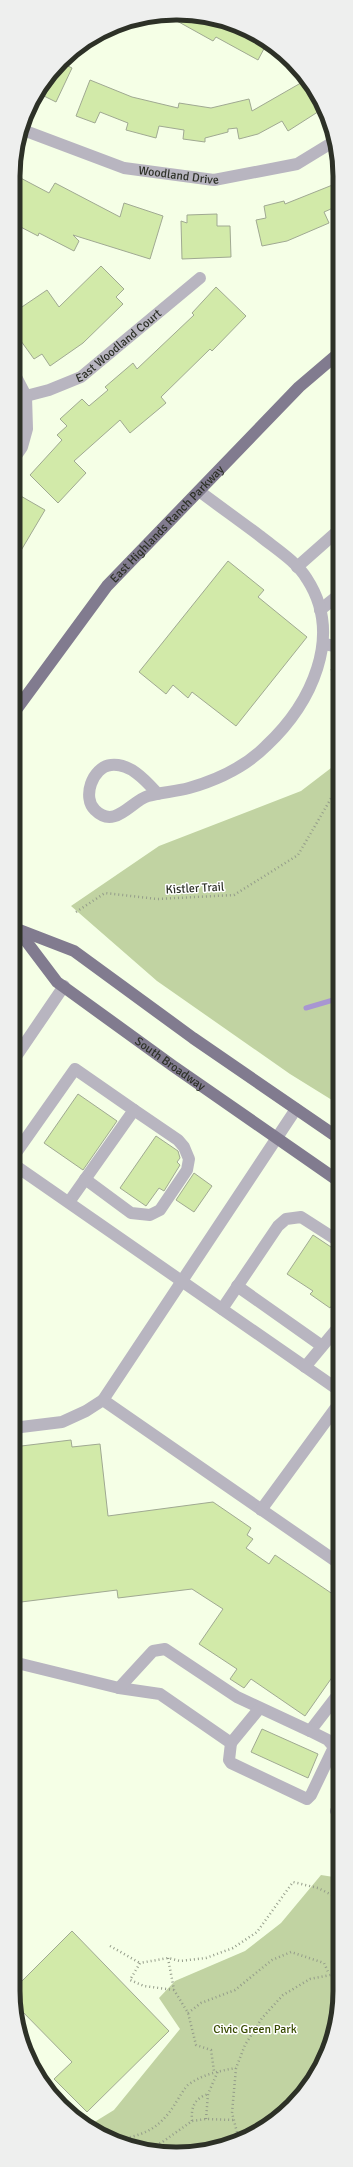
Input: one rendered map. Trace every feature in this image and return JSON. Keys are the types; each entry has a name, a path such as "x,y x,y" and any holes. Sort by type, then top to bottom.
{"main road":[{"name":"East Highlands Ranch Parkway","path":"20,704 106,586 299,387 333,358"},
{"name":"South Broadway","path":"20,929 74,950 193,1038 333,1134"},
{"name":"South Broadway","path":"20,934 57,982 173,1066 333,1177"}],"street":[{"name":"Woodland Drive","path":"26,131 124,168 214,180 297,164 330,144"},
{"name":"East Woodland Court","path":"26,396 49,390 81,377 200,278"},
{"path":"20,385 26,396 27,429 20,450"},
{"path":"158,794 138,774 119,766 110,765 100,770 94,777 89,793 92,806 96,812 110,817 118,815 146,796 158,794 188,788 241,767 266,746 291,718 307,693 324,644 320,610 315,595 306,578 286,556 199,491"},
{"path":"297,568 333,535"},
{"path":"320,610 333,600"},
{"path":"324,644 333,646"},
{"path":"20,1051 64,986"},
{"path":"20,1153 75,1069 178,1140 184,1147 189,1159 187,1170 160,1210 150,1215 131,1213 85,1179"},
{"path":"20,1427 62,1422 86,1412 103,1400 296,1109"},
{"path":"68,1202 134,1110"},
{"path":"20,1166 68,1202 333,1386"},
{"path":"222,1309 278,1226 286,1219 301,1217 333,1238"},
{"path":"237,1286 322,1346"},
{"path":"305,1367 333,1333"},
{"path":"103,1400 333,1559"},
{"path":"261,1510 333,1412"},
{"path":"119,1688 153,1651 165,1650 237,1697 259,1709 310,1731 328,1740 333,1745"},
{"path":"20,1664 119,1688 160,1694 231,1743"},
{"path":"310,1731 333,1701"},
{"path":"259,1709 231,1743 229,1760 231,1763 307,1799 311,1795 333,1756"}],"path":[{"name":"Kistler Trail","path":"76,912 105,893 157,899 234,895 298,855 333,795"},
{"path":"110,1946 140,1963 168,1958 180,1961 206,1958 234,1948 257,1932 294,1882 318,1888 333,1896"},
{"path":"188,2013 202,2003 235,1990 272,1960 290,1952 324,1962 329,1974"},
{"path":"168,1958 174,1990 188,2013 196,2045 211,2050 214,2071"},
{"path":"140,1963 130,1980 144,1986 174,1990"},
{"path":"238,2134 232,2113 236,2068 245,2045 262,2018 283,1995 310,1979 333,1974"},
{"path":"124,2138 137,2136 154,2128 170,2112 188,2084 214,2071 236,2068"},
{"path":"206,2119 208,2094 218,2071"},
{"path":"192,2121 191,2109 198,2098 208,2094"},
{"path":"153,2145 161,2143 192,2121 206,2119 234,2120"}],"green space":[{"path":"333,767 333,1101 290,1074 157,981 71,906 159,846 301,791"},
{"name":"Civic Green Park","path":"321,1875 333,1877 332,2011 325,2041 317,2060 301,2086 294,2094 272,2115 246,2131 227,2139 197,2146 166,2147 136,2142 107,2131 93,2123 114,2110 180,2029 159,1998 175,1981 245,1951 281,1923"}],"building":[{"path":"175,20 197,21 227,28 246,36 265,47 258,60 216,37 213,41"},
{"path":"67,65 72,68 56,102 43,95 52,81"},
{"path":"90,80 132,97 178,108 179,103 211,108 249,99 252,111 302,82 319,111 288,131 282,121 258,134 239,139 237,128 228,129 228,132 205,138 205,142 183,139 184,130 159,126 156,138 126,130 128,123 100,112 95,123 76,116"},
{"path":"20,178 49,193 55,183 120,217 124,203 163,216 150,259 73,235 79,241 74,251 39,233 38,236 20,227"},
{"path":"333,185 333,208 324,212 329,223 287,241 262,246 256,220 266,218 264,206 284,201 285,204"},
{"path":"217,214 217,226 230,226 231,257 182,259 181,221 187,223 187,215"},
{"path":"101,266 124,289 116,297 123,304 83,343 50,366 42,354 34,359 20,340 20,308 47,290 59,307"},
{"path":"216,287 246,316 212,351 210,349 161,397 166,403 130,433 120,420 74,461 86,473 58,503 30,475 62,440 57,435 67,426 60,419 82,399 89,406 108,390 105,387 133,363 137,369 194,315 192,313"},
{"path":"20,496 45,510 20,552"},
{"path":"228,561 264,590 258,597 307,637 236,726 192,692 188,698 173,685 166,694 139,672"},
{"path":"78,1094 117,1121 83,1170 44,1143"},
{"path":"156,1136 178,1151 180,1158 177,1162 180,1165 164,1191 159,1188 146,1206 120,1188"},
{"path":"194,1173 212,1186 194,1212 176,1200"},
{"path":"313,1235 333,1248 333,1304 330,1308 310,1294 313,1291 287,1274"},
{"path":"71,1440 72,1447 100,1444 108,1516 213,1502 251,1528 247,1535 253,1539 246,1548 269,1564 275,1555 333,1594 333,1676 305,1716 251,1679 244,1688 230,1679 237,1669 199,1644 223,1609 192,1589 118,1598 117,1590 20,1602 20,1446"},
{"path":"262,1729 318,1754 308,1778 251,1752"},
{"path":"72,1931 169,2031 87,2112 54,2079 72,2062 21,2010 20,1983"}],"waterway":[{"path":"306,1008 333,1000"}]}
